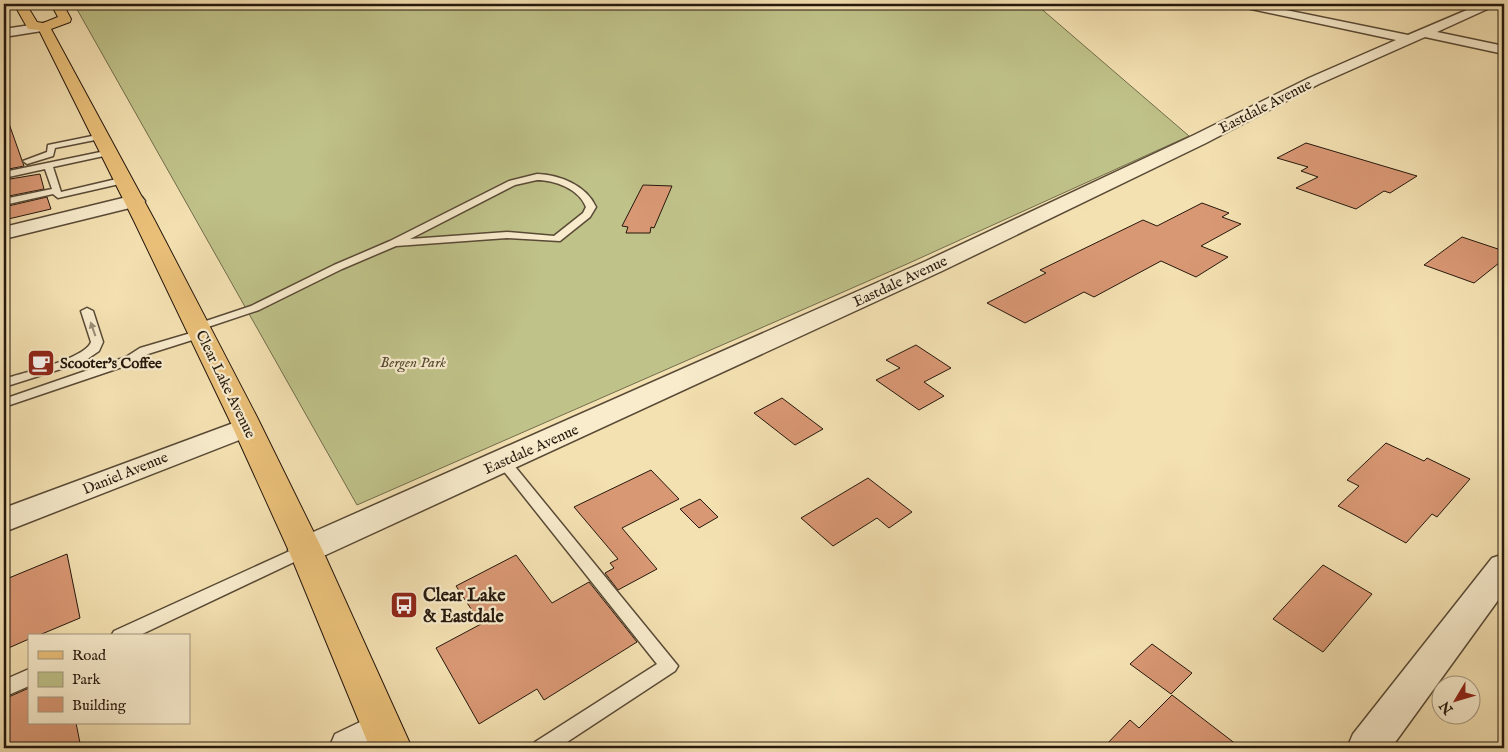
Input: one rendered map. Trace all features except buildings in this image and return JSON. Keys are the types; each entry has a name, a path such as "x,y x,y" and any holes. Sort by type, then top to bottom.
{"main road":[{"name":"Clear Lake Avenue","path":"20,4 33,26 44,27 136,200 247,427 305,550 374,742"},
{"path":"44,27 65,19 60,5"}],"street":[{"path":"1242,4 1415,36 1504,50"},
{"name":"Eastdale Avenue","path":"305,550 942,262 1200,139 1314,81 1490,4"},
{"path":"4,33 44,27"},
{"path":"4,233 136,200"},
{"name":"Daniel Avenue","path":"4,520 247,427"},
{"path":"1367,748 1504,567"}],"lane":[{"path":"4,166 43,158 50,154 51,147 102,136"},
{"path":"23,155 52,149"},
{"path":"4,175 110,152"},
{"path":"48,166 58,195 125,180"},
{"path":"4,402 130,360 144,351 255,308 338,267 394,243 512,183 526,178 552,177 565,182 589,200 591,207 587,215 556,239 507,235 394,243"},
{"path":"4,202 56,191"},
{"path":"4,383 79,359 88,354 97,342 87,311"},
{"path":"503,461 668,666 542,748"},
{"path":"124,634 305,550"},
{"path":"4,689 28,677"}],"green space":[{"name":"Bergen Park","path":"74,4 1029,4 1038,6 1189,136 907,264 357,505"}],"place":[{"name":"Scooter's Coffee","path":"41,363"},
{"name":"Clear Lake & Eastdale","path":"404,605"}]}
